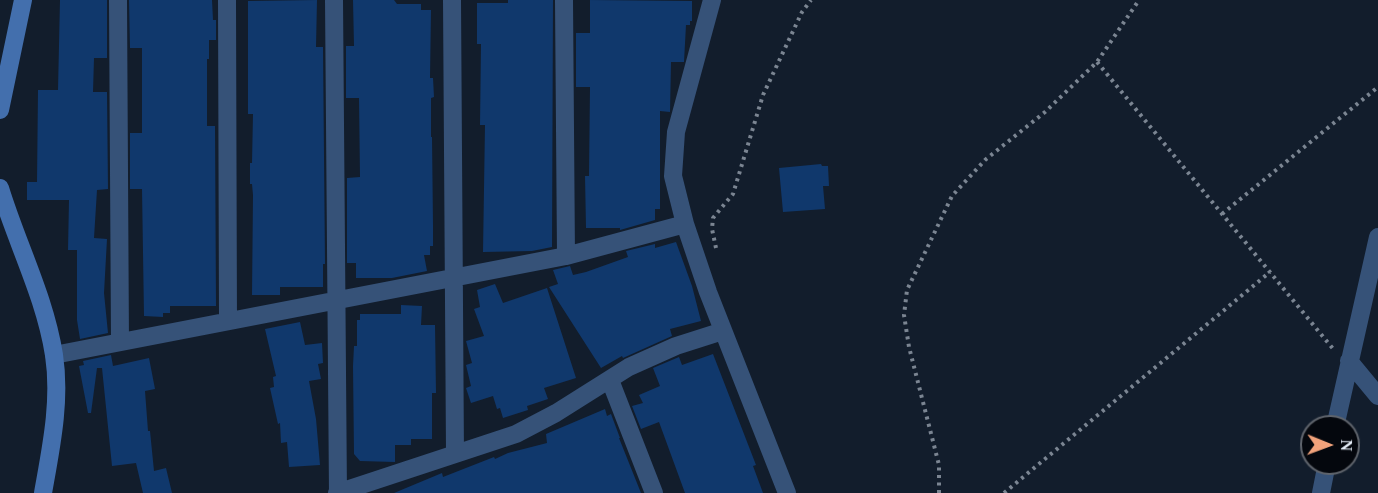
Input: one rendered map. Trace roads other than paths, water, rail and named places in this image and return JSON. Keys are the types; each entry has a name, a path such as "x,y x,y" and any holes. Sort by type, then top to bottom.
{"street":[{"path":"0,110 23,0"},
{"path":"118,0 120,342"},
{"path":"227,0 228,321"},
{"path":"334,0 338,493 516,434 629,368 676,346 723,331"},
{"path":"452,0 456,454"},
{"path":"564,0 566,256"},
{"path":"712,0 675,142 673,176 685,224 723,331 787,493"},
{"path":"0,188 10,220 39,292 54,355 55,411 43,493"},
{"path":"54,355 566,256 685,224"},
{"path":"1338,415 1378,237"},
{"path":"1349,361 1378,396"},
{"path":"610,380 650,492"},
{"path":"1321,493 1325,475"}]}
